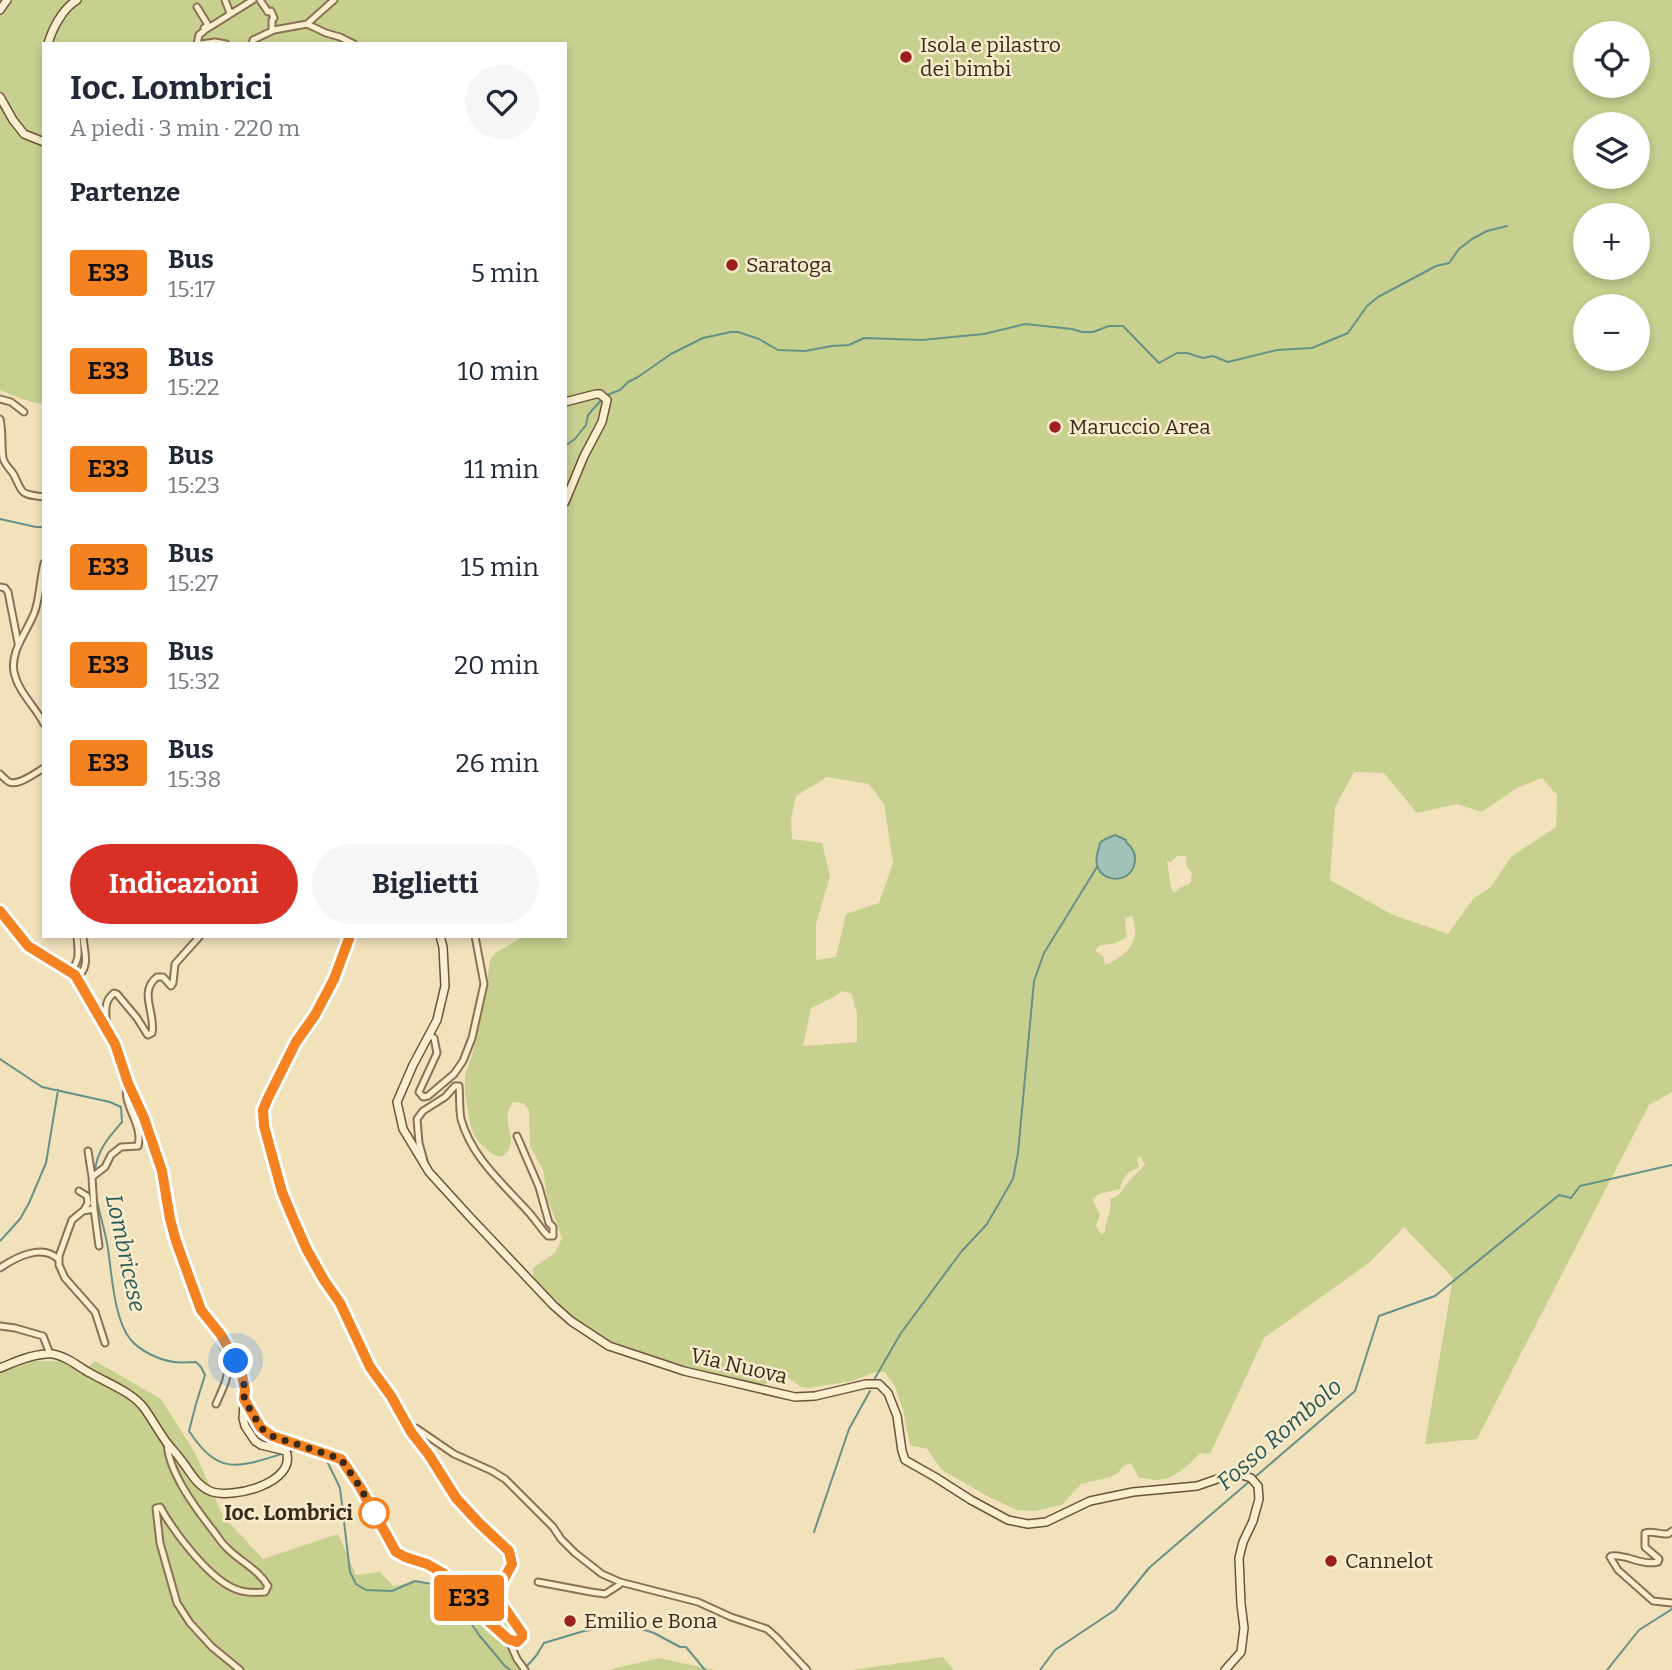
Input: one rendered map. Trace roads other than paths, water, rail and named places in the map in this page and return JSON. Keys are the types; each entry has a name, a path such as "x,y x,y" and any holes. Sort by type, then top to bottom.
{"street":[{"path":"0,10 7,0"},
{"path":"49,42 65,11 77,0"},
{"path":"225,0 230,13"},
{"path":"199,42 199,35 205,30 253,0"},
{"path":"260,0 273,15 272,31"},
{"path":"252,42 272,31 307,24 334,0"},
{"path":"197,7 208,24 203,28 205,30"},
{"path":"307,24 350,42"},
{"path":"0,97 24,134 42,141"},
{"path":"567,401 591,394 600,394 607,400 601,422 567,497"},
{"path":"0,399 11,402 24,411"},
{"path":"0,419 3,430 3,459 23,494 42,496"},
{"path":"42,573 35,610 18,643 14,658 14,670 23,692 42,721"},
{"path":"0,587 8,592 18,643"},
{"path":"0,774 13,783 42,769"},
{"path":"0,911 28,946 77,978 115,1044 162,1171 173,1230 201,1310 221,1335 241,1370 245,1390 243,1418 249,1433 261,1445 286,1451 288,1461 282,1474 273,1481 228,1495 209,1491 191,1476 140,1403 74,1362 50,1354 23,1359 0,1368"},
{"path":"70,971 76,965 78,957 77,938"},
{"path":"77,978 85,971 83,938"},
{"path":"106,1028 105,1005 114,993 137,1018 147,1034 152,1032 149,986 157,977 163,978 171,986 175,964 198,938"},
{"path":"244,1399 264,1432 341,1459 360,1487 396,1552 443,1573 508,1639 517,1642 522,1637 522,1633 499,1600 497,1592 512,1564 509,1551 456,1498 370,1367 340,1303 307,1250 282,1192 264,1126 263,1110 268,1098 296,1042 315,1015 334,979 349,938"},
{"name":"Via Nuova","path":"441,938 445,986 437,1020 397,1102 402,1129 426,1167 468,1216 554,1306 571,1321 609,1346 684,1371 795,1397 879,1384 888,1393 897,1416 905,1460 1008,1520 1028,1524 1046,1522 1090,1501 1112,1496 1198,1486 1239,1474 1251,1478 1258,1486 1259,1499 1239,1558 1244,1628 1241,1652 1225,1670"},
{"path":"429,1035 434,1038 437,1053 419,1092 423,1097 428,1096 454,1073 472,1038 484,984 475,938"},
{"path":"92,1177 105,1167 111,1156 121,1147 138,1146 141,1136 125,1092 128,1083"},
{"path":"426,1167 419,1143 417,1119 423,1111 445,1097 455,1086 459,1086 461,1117 477,1152 499,1182 542,1230 548,1236 553,1236 553,1227 539,1187 517,1136"},
{"path":"88,1151 99,1246"},
{"path":"79,1191 87,1196 88,1203 72,1220 59,1265 65,1278 95,1312 105,1343"},
{"path":"83,1211 94,1209"},
{"path":"0,1268 9,1261 35,1253 46,1252 59,1260"},
{"path":"0,1321 3,1326 43,1336 50,1354"},
{"path":"216,1404 228,1371 228,1358 221,1335"},
{"path":"411,1432 416,1428 454,1454 505,1479 575,1553 602,1574 620,1582 698,1602 766,1629 807,1670"},
{"path":"167,1442 167,1451 181,1484 195,1506 228,1549 259,1574 268,1586 265,1592 252,1593 235,1590 220,1581 198,1559 160,1507 156,1508 160,1543 177,1603 190,1623 212,1647 240,1670"},
{"path":"1672,1531 1661,1535 1645,1533 1645,1547 1657,1556 1658,1562 1648,1563 1617,1555 1610,1558 1618,1570 1653,1601 1672,1603"},
{"path":"538,1582 605,1594 619,1586 620,1582"},
{"path":"508,1639 525,1670"}],"water":[{"path":"1115,835 1126,840 1135,858 1132,870 1119,879 1103,875 1096,860 1100,843"}],"waterway":[{"path":"607,395 620,390 671,354 703,338 731,332 759,339 778,350 805,351 849,345 864,338 922,340 984,334 1025,324 1082,332 1123,326 1159,363 1177,353 1203,358 1213,356 1228,362 1277,350 1312,348 1348,333 1367,306 1378,297 1436,266 1449,263 1459,249 1472,239 1487,231 1507,226"},
{"path":"567,445 586,425 588,415 603,398"},
{"path":"0,519 42,527"},
{"path":"875,1378 901,1333 961,1252 987,1224 1013,1179 1018,1153 1034,981 1044,953 1097,867"},
{"name":"Lombricese","path":"0,1059 42,1087 110,1102 121,1107 122,1122 101,1150 95,1171"},
{"path":"0,1241 20,1219 46,1163 58,1090"},
{"name":"Fosso Rombolo","path":"1255,1477 1355,1391 1379,1316 1435,1296 1559,1195 1571,1198 1580,1186 1672,1165"},
{"name":"Lombricese","path":"95,1190 107,1242 117,1308 130,1339 150,1354 162,1359 196,1362 205,1375 189,1431 210,1456 231,1465 255,1462 285,1453"},
{"path":"814,1532 849,1429 870,1391"},
{"name":"Lombricese","path":"290,1452 297,1449 326,1459 340,1488 350,1572 356,1584 366,1590 392,1591 415,1581 437,1585 453,1597 479,1635 510,1670"},
{"name":"Fosso Rombolo","path":"1040,1670 1055,1650 1115,1610 1149,1568 1251,1480"},
{"path":"1607,1670 1639,1630 1672,1609"},
{"name":"Lombricese","path":"526,1667 544,1643 584,1631 626,1624 654,1633 680,1647 686,1647 705,1670"}],"place":[{"name":"Isola e pilastro dei bimbi","path":"906,57"},
{"name":"Saratoga","path":"732,265"},
{"name":"Maruccio Area","path":"1055,427"},
{"name":"Ioc. Lombrici","path":"374,1513"},
{"name":"Cannelot","path":"1331,1561"},
{"name":"Emilio e Bona","path":"570,1621"}]}
